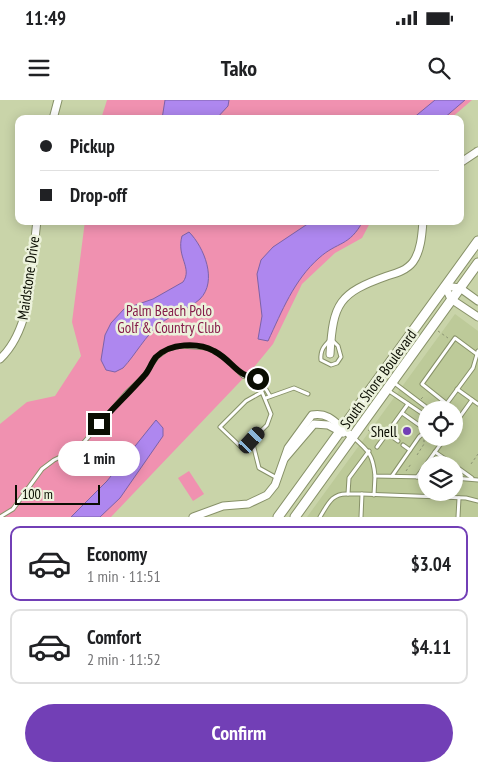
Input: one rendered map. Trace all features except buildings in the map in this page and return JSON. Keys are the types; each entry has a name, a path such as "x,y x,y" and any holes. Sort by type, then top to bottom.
{"street":[{"path":"54,115 58,100"},
{"path":"464,160 478,151"},
{"name":"Maidstone Drive","path":"0,359 14,342 24,320 36,225"},
{"path":"330,354 336,314 351,291 403,270 413,262 418,252 422,225"},
{"name":"South Shore Boulevard","path":"296,517 346,432 445,286 478,241"},
{"name":"South Shore Boulevard","path":"278,517 346,432 389,385 478,263"},
{"path":"445,286 460,288 478,302"},
{"path":"445,286 452,299 478,317"},
{"path":"193,517 199,513 206,515 223,506 255,502 267,495 278,479 288,448 312,415 320,413 346,432"}],"lane":[{"path":"443,401 422,384 455,338 478,354 473,368 449,401"},
{"path":"331,339 338,346 341,356 337,363 332,365 321,360 320,354 323,346 331,339"},
{"path":"0,517 13,509 42,469 54,460 79,448 126,393 143,377 157,356 168,349 181,346 208,348 224,357 243,376 261,381 270,396"},
{"path":"389,385 408,404 418,411"},
{"path":"389,385 418,403"},
{"path":"266,398 294,388 308,394"},
{"path":"457,389 478,404"},
{"path":"262,392 271,414 267,425 252,440 241,447 220,427 246,401 262,392"},
{"path":"463,412 472,400"},
{"path":"377,446 408,404"},
{"path":"402,413 418,426"},
{"path":"346,432 369,451 374,460 374,495"},
{"path":"387,433 398,441"},
{"path":"252,440 259,468 278,479"},
{"path":"392,477 418,440"},
{"path":"403,445 410,450"},
{"path":"375,476 417,477 439,446"},
{"path":"348,494 349,478 369,451"},
{"path":"435,452 441,456"},
{"path":"463,472 478,480"},
{"path":"463,478 472,478"},
{"path":"322,516 338,494 418,497"},
{"path":"361,517 362,494"},
{"path":"463,499 478,501"},
{"path":"458,517 459,501"}],"path":[{"path":"438,331 448,338"},
{"path":"420,399 424,396"},
{"path":"367,430 374,434"},
{"path":"417,455 423,446"},
{"path":"471,464 478,454"},
{"path":"402,477 411,464"}],"shaded area":[{"path":"165,100 229,100 228,106 220,115 163,115"},
{"path":"435,100 465,100 448,115 417,115"},
{"path":"306,225 360,225 348,240 319,258 302,276 289,296 268,341 258,339 262,316 257,274 261,260 273,247"},
{"path":"189,232 200,246 207,264 208,283 205,292 195,303 155,329 123,368 115,372 106,370 101,360 105,335 111,323 124,309 153,299 183,282 186,272 181,243 182,236"},
{"path":"455,314 478,331 478,517 307,517"},
{"path":"156,420 163,428 163,436 120,498 100,517 71,517 107,481"}],"green space":[{"path":"107,100 472,100 455,115 102,115"},
{"name":"Palm Beach Polo Golf & Country Club","path":"84,225 369,225 362,238 335,253 302,284 273,344 255,366 111,517 0,517 0,424 27,402 55,396 81,356 72,322"},
{"path":"189,471 204,494 193,501 178,478"}],"place":[{"name":"Shell","path":"407,431"}],"route":[{"path":"99,424 143,377 157,356 168,349 181,346 204,346 224,357 243,376 249,379 258,379"}]}
